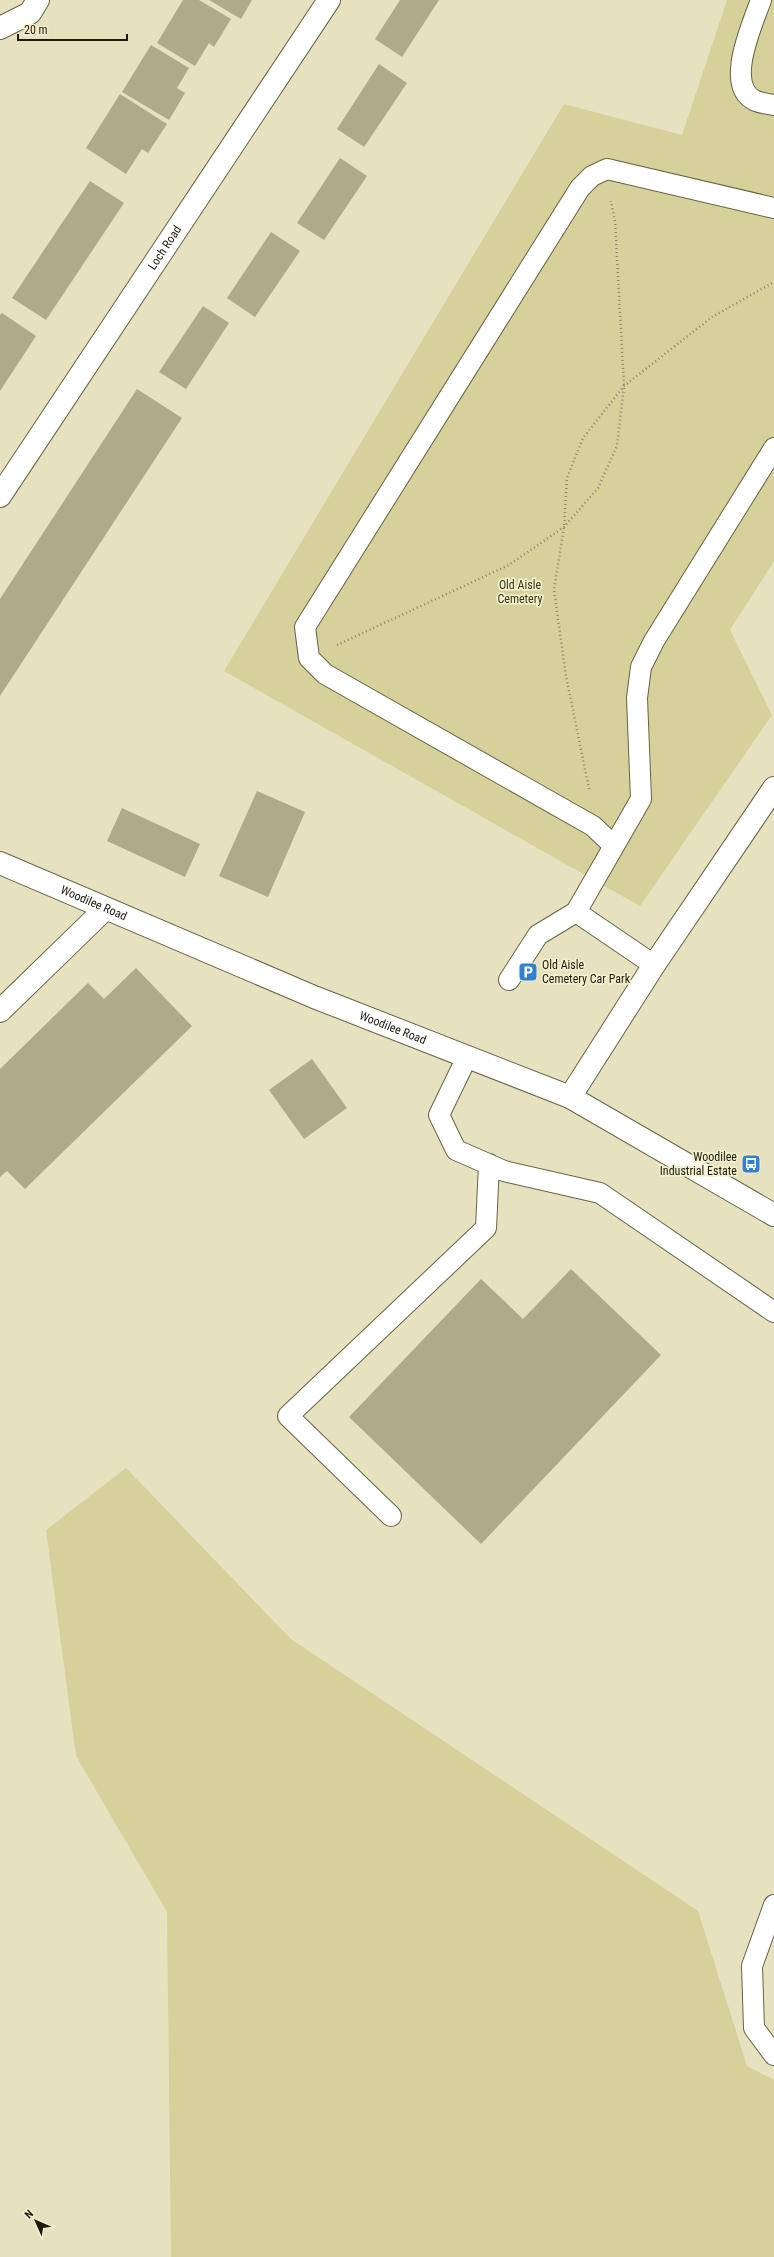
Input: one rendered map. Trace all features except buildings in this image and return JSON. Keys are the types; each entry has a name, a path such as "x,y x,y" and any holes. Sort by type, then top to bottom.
{"street":[{"path":"0,28 30,13 38,0"},
{"name":"Loch Road","path":"0,496 329,0"},
{"path":"570,1097 654,965 774,788"},
{"name":"Woodilee Road","path":"0,863 314,997 570,1097 774,1215"},
{"path":"0,1011 105,909"}],"lane":[{"path":"761,0 740,67 740,80 746,93 755,101 774,105"},
{"path":"614,846 593,826 325,674 309,658 305,627 580,188 592,176 607,169 774,208"},
{"path":"509,980 538,935 576,912 641,799 637,698 640,667 654,641 774,448"},
{"path":"576,912 654,965"},
{"path":"467,1057 439,1115 456,1150 504,1171 600,1193 774,1312"},
{"path":"391,1516 288,1416 486,1228 489,1164"},
{"path":"774,1904 752,1966 754,2028 774,2055"}],"path":[{"path":"309,658 509,565 564,527 598,488 617,446 624,386 614,221 607,169"},
{"path":"593,826 589,789 566,676 554,590 564,527 568,478 583,438 624,386 712,316 774,282"}],"green space":[{"name":"Old Aisle Cemetery","path":"727,0 774,0 774,561 730,630 772,715 640,906 224,671 564,104 682,135"},
{"path":"126,1468 291,1639 698,1911 747,2066 774,2080 774,2257 171,2257 167,1912 76,1756 46,1530"}],"place":[{"name":"Old Aisle Cemetery Car Park","path":"528,972"},
{"name":"Woodilee Industrial Estate","path":"751,1164"}]}
